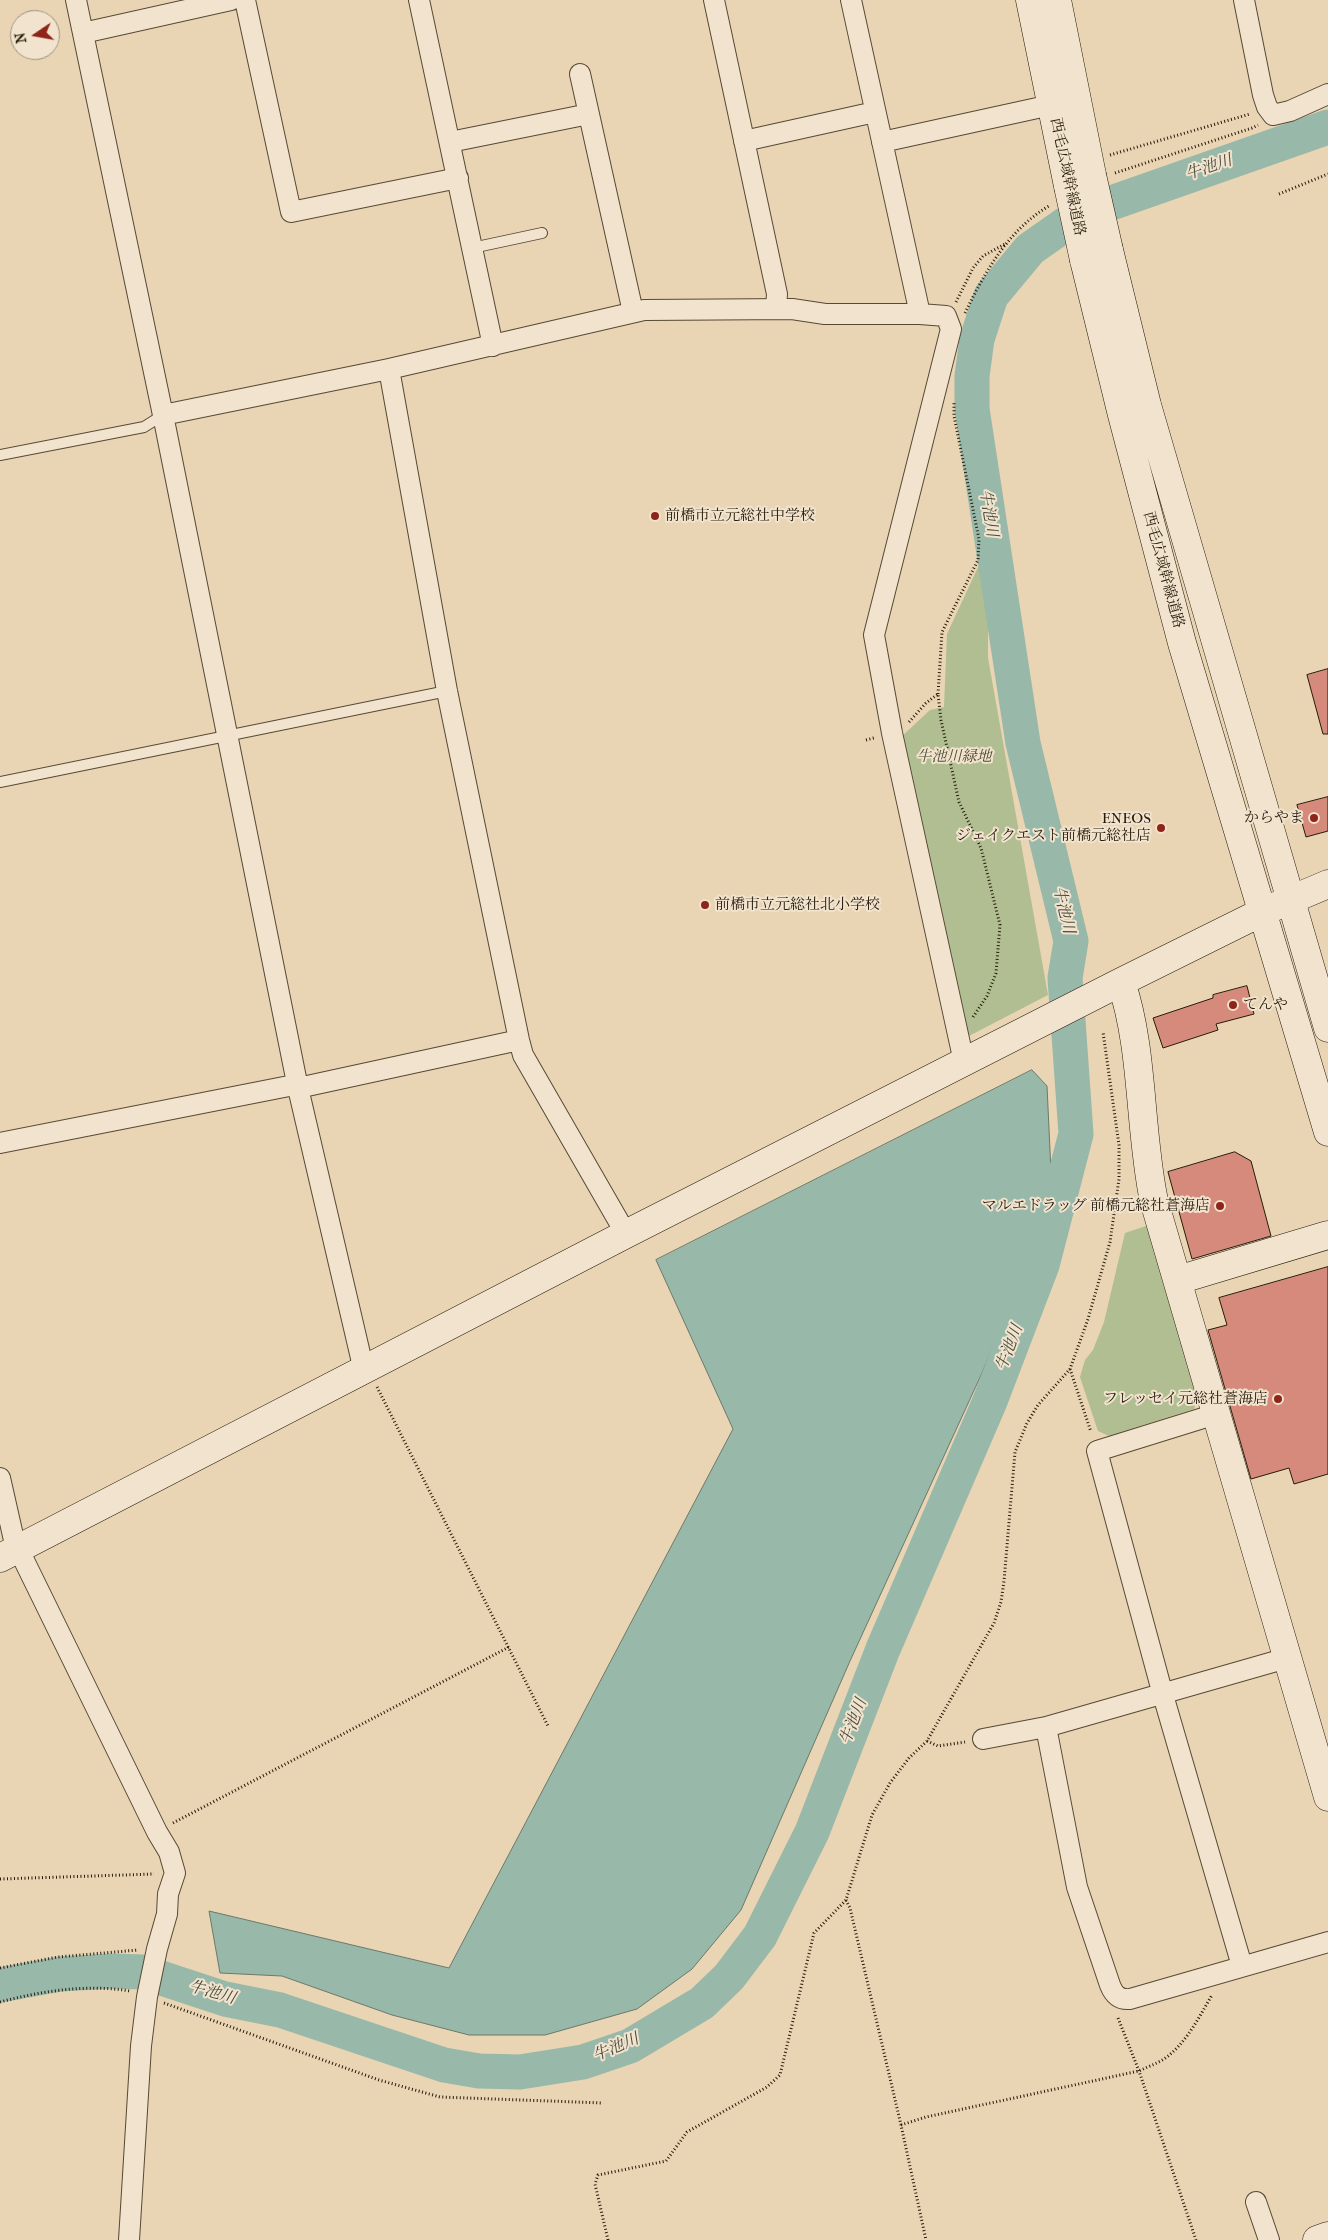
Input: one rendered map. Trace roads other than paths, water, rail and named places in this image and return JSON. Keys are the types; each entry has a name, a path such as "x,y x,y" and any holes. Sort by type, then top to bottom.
{"street":[{"path":"76,0 163,415 298,1088 361,1358 367,1369"},
{"path":"83,33 231,0"},
{"path":"245,0 291,212 458,178"},
{"path":"419,0 493,346"},
{"path":"714,0 777,294 776,309"},
{"path":"851,0 920,314"},
{"name":"西毛広域幹線道路","path":"1030,0 1051,106 1061,195 1097,255 1147,405 1328,1028"},
{"name":"西毛広域幹線道路","path":"1057,0 1104,168 1097,255 1122,415 1182,643 1328,1132"},
{"path":"1244,0 1270,111 1290,111 1328,94"},
{"path":"580,74 633,312"},
{"path":"882,142 1051,106"},
{"path":"744,141 875,112"},
{"path":"450,142 589,114"},
{"path":"163,415 389,369 644,310 792,308 825,314 920,314 946,316 951,329 874,635 892,733 954,1025 964,1062"},
{"path":"389,369 448,691 523,1055 626,1234"},
{"path":"9,1553 626,1234 1091,999 1121,982 1262,912 1328,884"},
{"path":"1121,982 1131,1016 1150,1183 1328,1797"},
{"path":"0,1144 289,1086 298,1088 519,1040"},
{"path":"1178,1280 1328,1235"},
{"path":"1216,1414 1097,1451 1234,1969"},
{"path":"0,1478 14,1540 9,1553 169,1852 175,1873 168,1894 167,1914 148,1992 141,2046 129,2240"},
{"path":"983,1739 1046,1727 1287,1658"},
{"path":"1046,1727 1077,1887 1113,1992 1119,1998 1130,1999 1328,1942"},
{"path":"1256,2202 1269,2240"},
{"path":"1317,2240 1328,2236"}],"lane":[{"path":"472,248 542,233"},
{"path":"0,454 144,427 163,415"},
{"path":"0,782 448,691"}],"waterway":[{"name":"牛池川","path":"0,1985 60,1974 112,1971 143,1972 225,1999 280,2010 444,2065 479,2071 520,2072 583,2062 630,2046 702,2003 729,1977 760,1936 812,1832 883,1649 990,1401 1042,1265 1076,1134 1065,978 1071,941 1023,743 972,409 972,376 977,339 991,296 1030,249 1080,214 1328,127"}],"place":[{"name":"前橋市立元総社中学校","path":"655,516"},
{"name":"からやま","path":"1314,818"},
{"name":"ENEOS ジェイクエスト前橋元総社店","path":"1161,828"},
{"name":"前橋市立元総社北小学校","path":"705,905"},
{"name":"てんや","path":"1233,1005"},
{"name":"マルエドラッグ 前橋元総社蒼海店","path":"1220,1206"},
{"name":"フレッセイ元総社蒼海店","path":"1278,1399"}],"park label":[{"name":"牛池川緑地","path":"954,757"}]}
